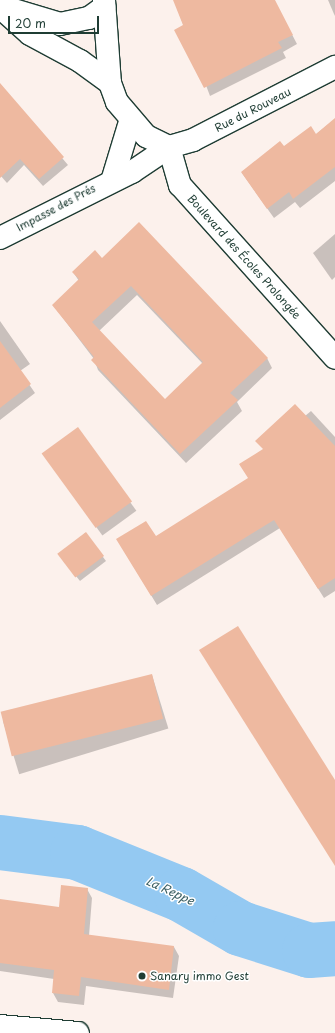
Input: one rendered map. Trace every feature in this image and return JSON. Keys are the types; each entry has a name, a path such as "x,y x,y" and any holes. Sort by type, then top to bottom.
{"street":[{"path":"0,6 60,24 89,18 104,3"},
{"path":"104,3 110,84 130,122 146,136 169,147"},
{"path":"0,6 30,34 80,61 110,84"},
{"name":"Rue du Rouveau","path":"169,147 193,140 335,67"},
{"path":"113,178 130,122"},
{"name":"Impasse des Prés","path":"0,238 113,178 137,169 169,147"},
{"name":"Boulevard des Écoles Prolongée","path":"169,147 180,185 335,358"},
{"path":"0,1019 52,1030"},
{"path":"0,1026 78,1033"}],"building":[{"path":"173,0 275,0 293,35 278,42 282,48 204,88 174,30 183,25"},
{"path":"0,83 64,157 39,179 20,159 0,178"},
{"path":"335,118 335,167 293,199 289,192 267,209 241,172 280,141 284,146 311,126 316,134"},
{"path":"139,222 268,358 230,393 238,400 180,454 91,360 94,357 52,305 79,279 72,272 95,250 102,258","holes":["131,286 203,362 165,399 92,322"]},
{"path":"0,341 31,384 0,408"},
{"path":"295,404 335,446 335,578 318,589 274,520 151,596 116,539 146,521 156,536 248,478 239,464 263,449 255,441"},
{"path":"78,427 132,501 96,528 42,453"},
{"path":"86,532 104,556 75,578 57,554"},
{"path":"238,626 335,780 335,866 199,650"},
{"path":"152,674 163,719 12,756 1,712"},
{"path":"61,885 88,888 84,934 174,946 169,990 81,977 79,996 52,993 54,970 0,963 0,899 59,907"}],"waterway":[{"name":"La Reppe","path":"0,842 77,852 181,894 240,928 309,950 335,948"}],"place":[{"name":"Sanary immo Gest","path":"142,976"}]}
